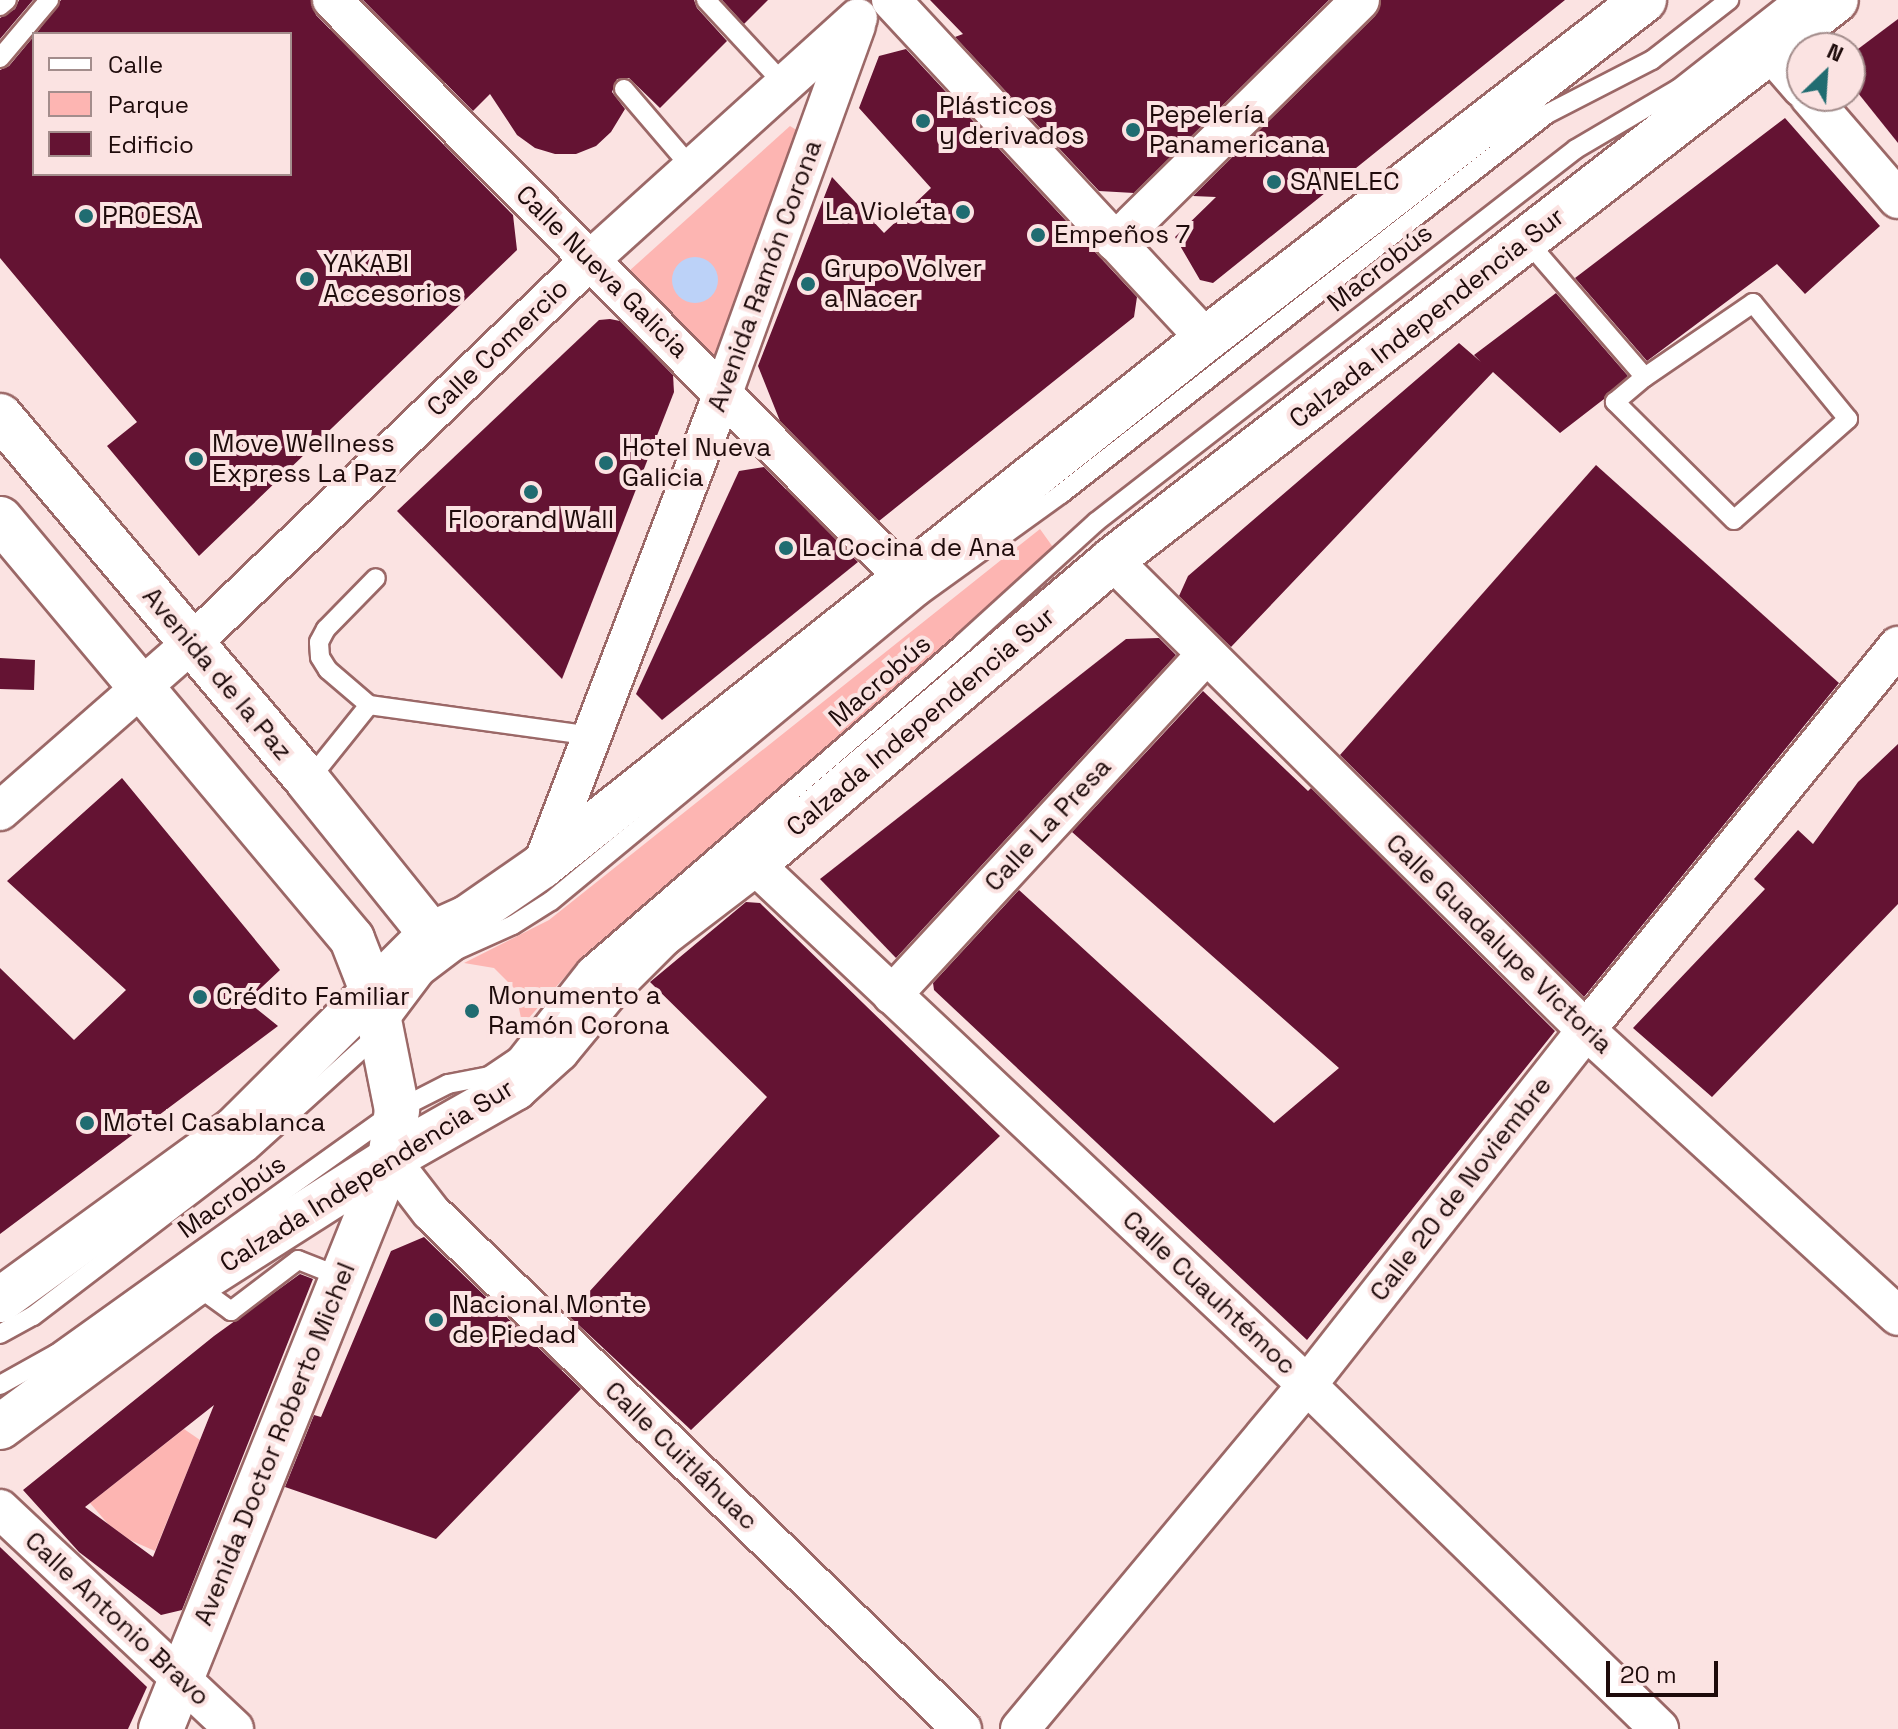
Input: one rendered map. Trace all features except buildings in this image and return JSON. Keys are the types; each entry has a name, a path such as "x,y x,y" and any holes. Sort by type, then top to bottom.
{"main road":[{"path":"0,1300 234,1130 378,1013 404,958 431,934 467,918 542,866 1206,339 1644,0"},
{"name":"Calzada Independencia Sur","path":"0,1427 194,1284 294,1241 390,1159 515,1088 557,1050 609,987 661,935 754,864 1112,560 1836,0"},
{"name":"Avenida de la Paz","path":"0,416 308,781 431,934"},
{"path":"0,519 352,939 378,1013 397,1110 390,1159"},
{"name":"Avenida Doctor Roberto Michel","path":"161,1729 390,1159"}],"street":[{"name":"Calle Nueva Galicia","path":"332,0 905,578"},
{"path":"891,0 1206,339"},
{"path":"1115,242 1360,0"},
{"name":"Calle Comercio","path":"0,811 140,685 191,644 590,260 787,85 862,9"},
{"name":"Avenida Ramón Corona","path":"542,866 723,393 862,9"},
{"path":"1769,50 1786,70"},
{"path":"1824,112 1896,192"},
{"name":"Calle Guadalupe Victoria","path":"1112,560 1205,656 1586,1030 1898,1316"},
{"name":"Calle 20 de Noviembre","path":"1020,1729 1307,1385 1586,1030 1898,646"},
{"name":"Calle La Presa","path":"892,995 1205,656"},
{"name":"Calle Cuauhtémoc","path":"754,864 1307,1385 1659,1729"},
{"name":"Calle Cuitláhuac","path":"390,1159 431,1212 962,1729"},
{"name":"Calle Antonio Bravo","path":"0,1509 234,1729"}],"lane":[{"path":"0,6 7,0"},
{"path":"0,58 49,0"},
{"path":"624,89 690,166 787,85 706,0"},
{"name":"Macrobús","path":"0,1334 33,1316 249,1151 378,1013 424,975 457,950 513,925 551,901 921,595 1061,494 1547,114 1652,60 1729,0"},
{"name":"Macrobús","path":"0,1385 56,1354 397,1110 448,1084 489,1076 517,1057 587,968 963,643 1096,522 1576,149 1678,89 1791,0"},
{"path":"1527,241 1645,377"},
{"path":"1753,303 1848,419 1734,520 1615,402 1645,377 1753,303"},
{"path":"376,578 326,629 319,642 320,657 328,670 369,705 592,736"},
{"path":"308,781 369,705"},
{"path":"294,1241 341,1277"}],"green space":[{"path":"790,126 803,134 714,361 628,272"},
{"path":"1040,529 1055,550 583,956 514,1035 521,1018 515,989 494,968 464,963 549,920"},
{"path":"184,1429 200,1440 155,1551 130,1540 108,1524 90,1503"}],"water":[{"path":"695,257 711,264 718,280 711,296 695,303 679,296 672,280 679,264"}],"place":[{"name":"Plásticos y derivados","path":"923,121"},
{"name":"Pepelería Panamericana","path":"1133,130"},
{"name":"SANELEC","path":"1274,182"},
{"name":"La Violeta","path":"963,212"},
{"name":"PROESA","path":"86,216"},
{"name":"Empeños 7","path":"1038,235"},
{"name":"YAKABI Accesorios","path":"307,279"},
{"name":"Grupo Volver a Nacer","path":"808,284"},
{"name":"Move Wellness Express La Paz","path":"196,459"},
{"name":"Hotel Nueva Galicia","path":"606,463"},
{"name":"Floorand Wall","path":"531,492"},
{"name":"La Cocina de Ana","path":"786,548"},
{"name":"Crédito Familiar","path":"200,997"},
{"name":"Monumento a Ramón Corona","path":"472,1011"},
{"name":"Motel Casablanca","path":"87,1123"},
{"name":"Nacional Monte de Piedad","path":"436,1320"}]}
